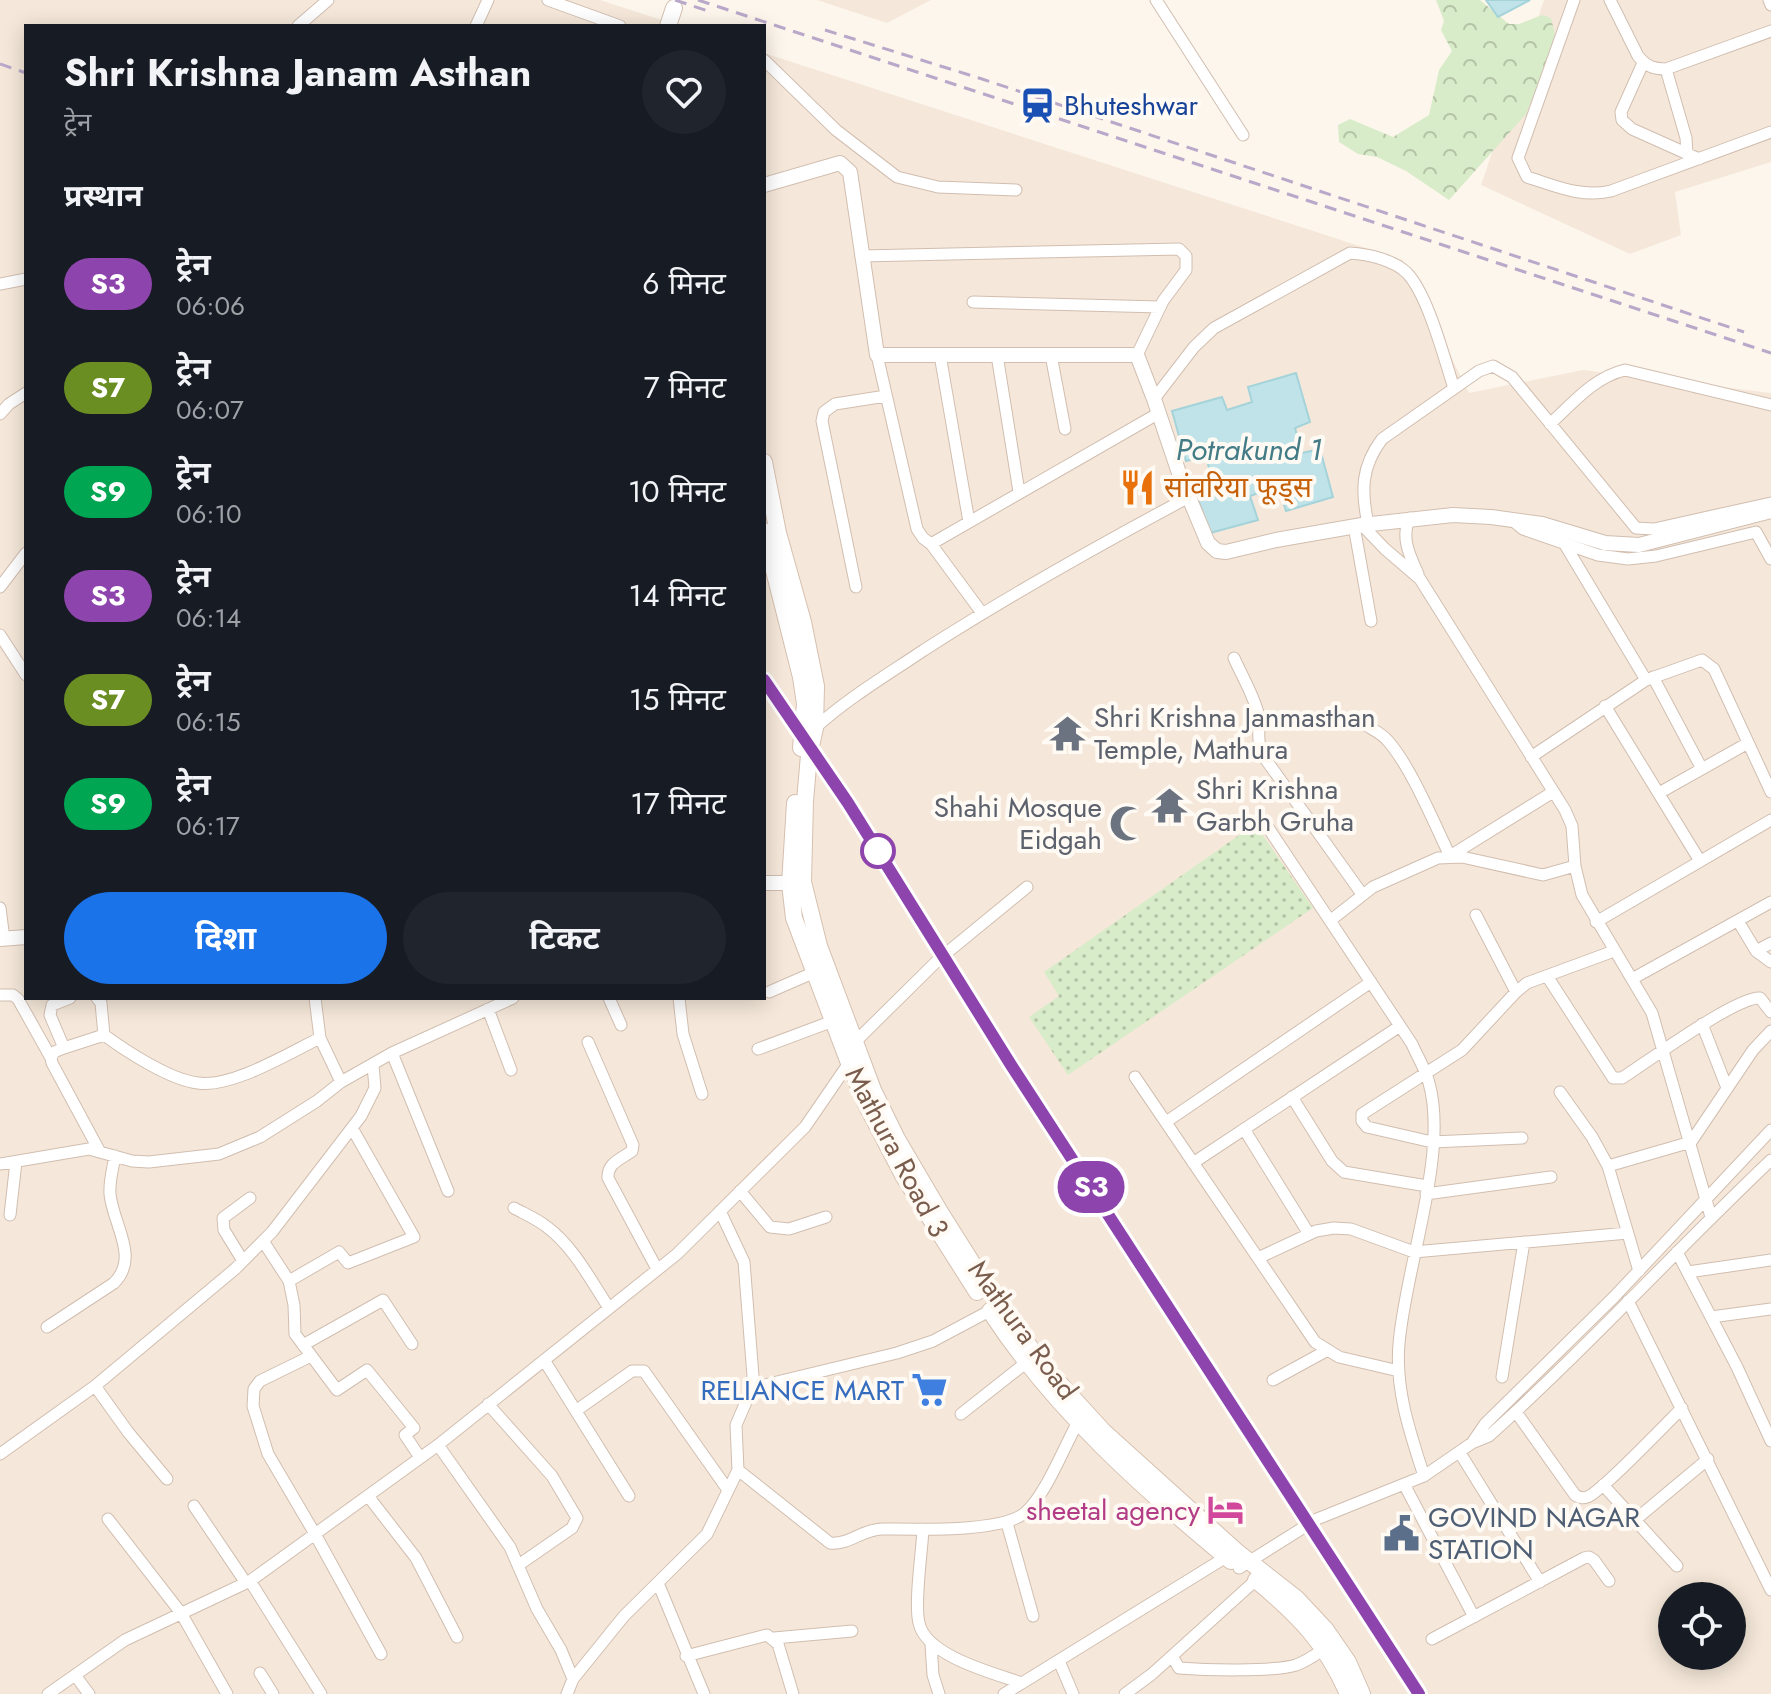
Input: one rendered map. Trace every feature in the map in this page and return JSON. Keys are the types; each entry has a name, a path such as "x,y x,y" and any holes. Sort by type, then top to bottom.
{"main road":[{"path":"669,24 674,8"},
{"path":"766,472 816,686 815,728 809,755 796,883"},
{"path":"766,538 790,626 805,704 792,826 796,883 819,946 849,1052"},
{"name":"Mathura Road 3","path":"796,883 794,918 833,1021 849,1052 866,1104 904,1177 995,1308 1027,1362 1078,1422 1237,1560"},
{"name":"Mathura Road","path":"995,1308 1104,1432 1256,1580 1291,1609 1334,1662 1348,1694"},
{"name":"Mathura Road","path":"1237,1560 1296,1598 1326,1630 1348,1662 1362,1694"}],"street":[{"path":"300,24 328,0"},
{"path":"477,24 488,0"},
{"path":"548,0 614,24"},
{"path":"1156,0 1243,135"},
{"path":"1574,0 1518,158 1527,177 1579,194 1594,195 1771,132"},
{"path":"1610,0 1643,63 1654,69 1666,69 1771,31"},
{"path":"766,62 836,130 897,177 938,187 1016,190"},
{"path":"1643,63 1621,112 1622,120 1632,129 1699,159"},
{"path":"1666,69 1686,138 1687,153"},
{"path":"766,184 840,163 850,172 877,355 917,529 982,613"},
{"path":"861,256 1179,249 1186,256 1186,270 1160,307 1137,355 1189,497 1208,543 1217,551 1226,552 1361,525 1453,515 1542,524 1605,543 1639,545 1771,511"},
{"path":"931,544 1157,406 1194,347 1214,328 1339,256 1361,253 1396,265 1407,273 1424,303 1454,388"},
{"path":"0,284 24,279"},
{"path":"973,302 1160,307"},
{"path":"877,355 1137,355"},
{"path":"940,355 969,522"},
{"path":"997,355 1019,492"},
{"path":"1051,355 1065,429"},
{"path":"1371,621 1361,525 1363,480 1372,452 1382,439 1479,371 1493,366 1512,377 1636,528 1654,529 1771,503"},
{"path":"1550,424 1596,382 1611,373 1625,370 1771,405"},
{"path":"0,414 24,394"},
{"path":"856,587 822,421 824,412 835,404 886,396"},
{"path":"815,728 843,703 982,613 1116,535 1189,497"},
{"path":"1410,518 1405,527 1406,547 1420,579 1572,826 1575,866 1582,895 1652,1013 1711,1217"},
{"path":"1512,520 1523,529 1598,555 1643,558 1771,529"},
{"path":"1361,525 1420,579"},
{"path":"1756,532 1771,559"},
{"path":"1563,543 1649,678 1702,769"},
{"path":"0,587 24,556"},
{"path":"0,635 24,672"},
{"path":"1234,658 1256,706 1257,739 1264,757 1362,894"},
{"path":"1531,757 1649,678 1702,660 1714,669 1771,792"},
{"path":"1605,706 1700,861"},
{"path":"1358,719 1365,727 1382,735 1398,753 1450,856"},
{"path":"1659,793 1748,743"},
{"path":"1331,920 1362,894 1386,880 1450,856 1553,792"},
{"path":"1263,820 1412,1044 1429,1083 1434,1122 1427,1190 1398,1346 1400,1390 1424,1476"},
{"path":"1596,922 1771,820"},
{"path":"1450,856 1543,875 1575,866"},
{"path":"766,883 796,883"},
{"path":"48,1694 125,1640 248,1582 438,1445 657,1269 805,1127 849,1052 938,960 1027,887"},
{"path":"1632,979 1771,902"},
{"path":"0,908 2,939 24,937"},
{"path":"1476,915 1516,992"},
{"path":"1738,921 1756,951 1771,962"},
{"path":"1756,951 1771,943"},
{"path":"1522,1138 1432,1142 1367,1127 1362,1121 1362,1114 1462,1050 1527,983 1614,951"},
{"path":"769,992 815,972"},
{"path":"1547,976 1613,1078 1622,1078 1702,1024 1752,997 1760,998 1771,1012"},
{"path":"1166,1122 1371,982"},
{"path":"0,995 7,993 18,999 100,1152"},
{"path":"64,1048 50,1015 52,1005 65,1000"},
{"path":"99,1000 104,1035 178,1077 199,1083 216,1082 241,1074 320,1038"},
{"path":"315,1000 320,1038 341,1082"},
{"path":"0,1164 89,1149 149,1162 219,1154 260,1137 341,1082 392,1053 508,1000"},
{"path":"610,1000 621,1025"},
{"path":"679,1000 683,1034 702,1094"},
{"path":"488,1009 511,1070"},
{"path":"758,1049 833,1021"},
{"path":"1702,1024 1727,1088"},
{"path":"1193,1163 1400,1026"},
{"path":"1608,1166 1691,1142 1753,1050 1771,1031"},
{"path":"51,1058 54,1052 104,1035"},
{"path":"588,1042 633,1145 632,1151 612,1164 607,1172 608,1178 657,1269"},
{"path":"392,1053 448,1191"},
{"path":"0,1454 95,1386 263,1241 366,1108 375,1088 373,1065"},
{"path":"1135,1077 1315,1342 1339,1357 1399,1371"},
{"path":"1560,1092 1608,1166 1639,1271"},
{"path":"1292,1097 1332,1161 1344,1172 1427,1190 1551,1177"},
{"path":"289,1281 339,1252 348,1263 414,1237 352,1128"},
{"path":"1244,1129 1309,1234"},
{"path":"1004,1694 1237,1560 1317,1519 1424,1476 1460,1453 1472,1443 1485,1424 1707,1202 1771,1130"},
{"path":"47,1327 114,1283 127,1264 110,1193 115,1156"},
{"path":"1472,1443 1489,1436 1516,1412 1771,1160"},
{"path":"10,1215 16,1162"},
{"path":"740,1191 770,1227 789,1229 826,1217"},
{"path":"243,1261 224,1230 223,1218 250,1198"},
{"path":"514,1208 555,1233 609,1308"},
{"path":"567,1694 573,1679 624,1616 707,1534 738,1470 736,1425 752,1388 753,1376 744,1262 720,1211"},
{"path":"1258,1258 1309,1234 1334,1228 1351,1229 1414,1252 1628,1233"},
{"path":"263,1241 289,1281 295,1334 337,1390 367,1370 414,1428 405,1435 417,1453"},
{"path":"1502,1377 1524,1242"},
{"path":"1757,1262 1771,1248"},
{"path":"1677,1252 1771,1441"},
{"path":"1688,1272 1771,1260"},
{"path":"303,1345 383,1300 412,1344"},
{"path":"1628,1301 1771,1590"},
{"path":"752,1388 897,1353 933,1341 995,1308"},
{"path":"1711,1317 1771,1309"},
{"path":"1273,1380 1326,1351"},
{"path":"311,1356 260,1381 252,1396 268,1454 381,1654"},
{"path":"544,1360 629,1496"},
{"path":"961,1414 1027,1362"},
{"path":"577,1410 632,1371 644,1371 728,1490"},
{"path":"95,1386 167,1479"},
{"path":"488,1404 552,1476 576,1512 576,1523 572,1528 520,1564"},
{"path":"1516,1412 1575,1495 1589,1497 1682,1408"},
{"path":"738,1470 830,1543 844,1543 877,1529 1007,1523 1034,1503 1078,1422"},
{"path":"438,1445 520,1564 537,1609 573,1679"},
{"path":"1460,1453 1540,1582"},
{"path":"1635,1520 1708,1459"},
{"path":"1404,1484 1474,1617"},
{"path":"1603,1485 1677,1566"},
{"path":"368,1496 416,1558 457,1637"},
{"path":"194,1506 321,1694"},
{"path":"108,1519 181,1613 227,1694"},
{"path":"1007,1523 1033,1616"},
{"path":"923,1529 918,1620 921,1631 931,1644 966,1662 1022,1683"},
{"path":"1432,1639 1589,1557 1609,1581"},
{"path":"1125,1694 1142,1683 1256,1580"},
{"path":"658,1583 704,1694"},
{"path":"686,1656 760,1635 774,1638 852,1631"},
{"path":"774,1638 793,1694"},
{"path":"931,1644 933,1675 939,1694"},
{"path":"1172,1656 1179,1668 1198,1670 1287,1667 1307,1660 1324,1649"},
{"path":"1059,1661 1073,1694"},
{"path":"260,1673 273,1694"},
{"path":"75,1675 89,1694"}],"shaded area":[{"path":"0,0 600,0 674,24 24,24 24,1000 766,1000 766,54 1403,260 1469,393 1583,370 1771,393 1771,1694 0,1694"},
{"path":"817,0 931,0 887,23"},
{"path":"1544,0 1771,0 1771,162 1675,192 1681,235 1630,254 1481,185"}],"green space":[{"path":"1436,0 1480,0 1509,24 1519,24 1542,15 1551,18 1556,39 1526,114 1449,200 1406,171 1377,157 1358,154 1339,142 1338,125 1350,119 1393,137 1429,115 1439,70 1452,51 1441,30 1444,21"},
{"path":"1255,824 1313,908 1068,1075 1029,1017 1059,996 1044,972"}],"water":[{"path":"1486,0 1530,0 1498,17"},
{"name":"Potrakund 1","path":"1296,373 1310,422 1295,428 1302,453 1320,449 1333,497 1286,511 1278,486 1250,496 1258,520 1210,533 1194,488 1212,480 1206,456 1186,461 1172,411 1222,397 1227,410 1252,402 1248,387"}],"railway":[{"path":"675,0 708,11"},
{"path":"698,0 1771,353"},
{"path":"825,30 979,78 1744,332"},
{"path":"0,64 24,72"},
{"path":"766,683 848,803 996,1040 1419,1694"}],"train":[{"name":"S3","path":"766,683 848,803 1011,1065 1419,1694"}],"place":[{"name":"Bhuteshwar","path":"1038,105"},
{"name":"सांवरिया फूड्स","path":"1138,487"},
{"name":"Shri Krishna Janmasthan Temple, Mathura","path":"1068,733"},
{"name":"Shri Krishna Garbh Gruha","path":"1170,805"},
{"name":"Shahi Mosque Eidgah","path":"1128,823"},
{"name":"RELIANCE MART","path":"930,1390"},
{"name":"sheetal agency","path":"1226,1510"},
{"name":"GOVIND NAGAR STATION","path":"1402,1533"}]}
